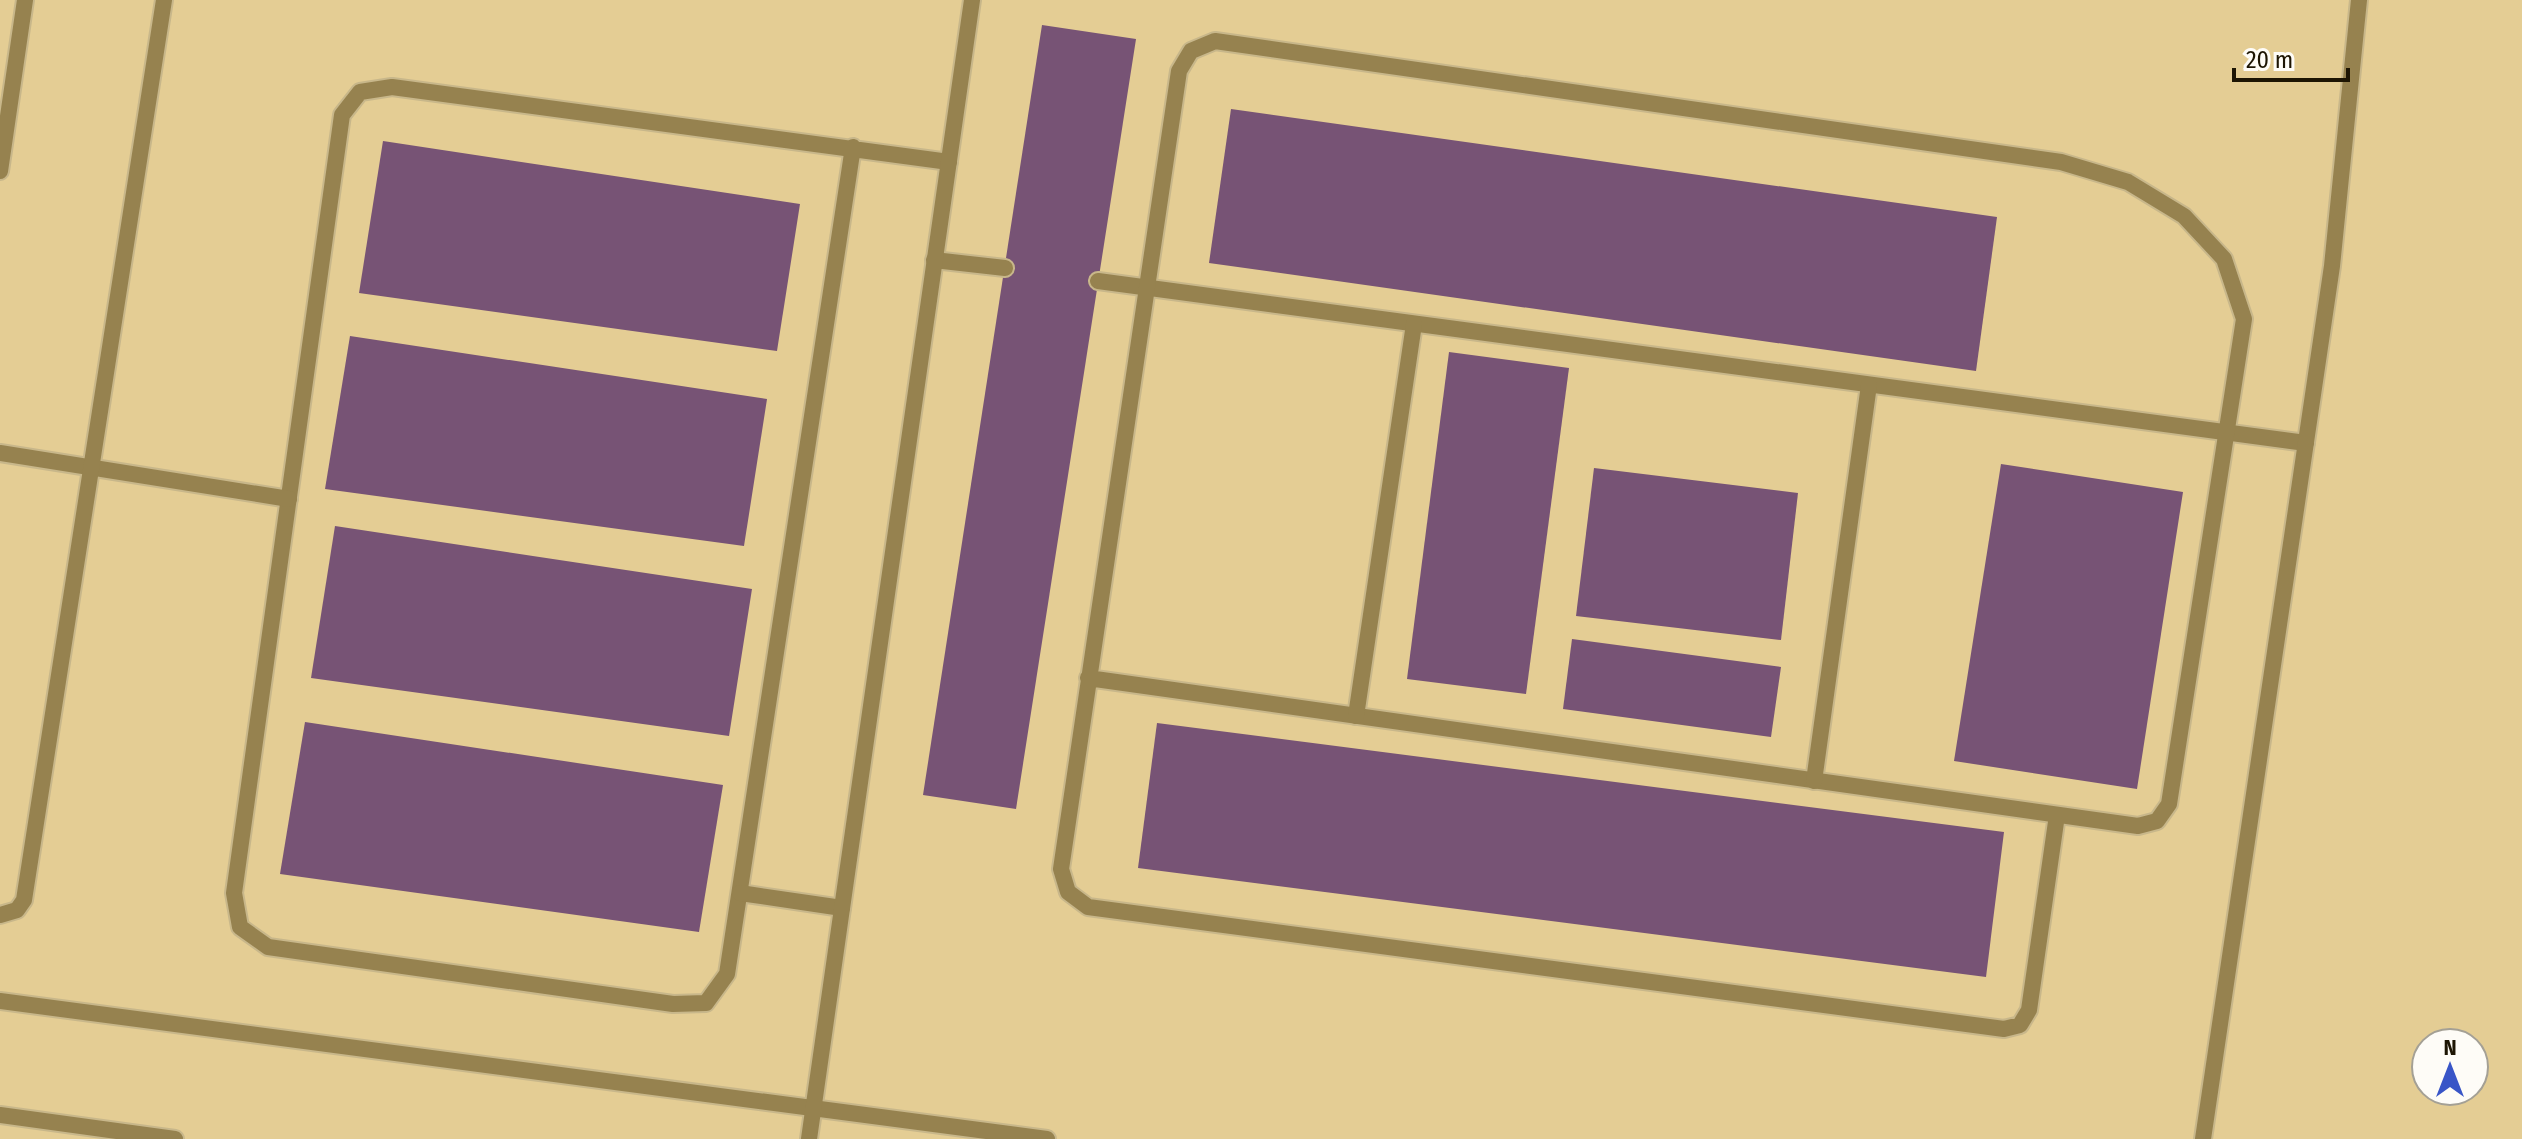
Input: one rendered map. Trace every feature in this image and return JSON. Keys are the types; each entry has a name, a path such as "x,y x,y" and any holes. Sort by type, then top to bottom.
{"lane":[{"path":"0,171 25,0"},
{"path":"0,915 17,910 24,900 164,0"},
{"path":"809,1139 972,0"},
{"path":"2203,1139 2332,266 2359,0"},
{"path":"1088,678 2138,826 2157,821 2169,804 2244,319 2224,259 2184,216 2128,182 2061,162 1215,41 1191,51 1179,71 1088,678 1061,869 1068,892 1088,907 2004,1029 2020,1025 2029,1010 2057,815"},
{"path":"853,147 727,974 706,1003 673,1004 268,947 240,927 234,893 342,115 360,92 392,87 853,147 949,162"},
{"path":"934,260 1005,268"},
{"path":"1098,281 2306,443"},
{"path":"1356,716 1414,324"},
{"path":"1814,781 1869,385"},
{"path":"0,453 289,499"},
{"path":"740,893 842,908"},
{"path":"0,1001 1047,1139"},
{"path":"0,1115 175,1139"}],"shaded area":[{"path":"0,0 2522,0 2522,1139 0,1139"}],"building":[{"path":"1042,25 1136,39 1016,809 923,795"},
{"path":"1231,109 1997,217 1976,371 1209,263"},
{"path":"383,141 800,204 777,351 359,293"},
{"path":"350,336 767,399 744,546 325,489"},
{"path":"1449,352 1569,368 1526,694 1407,679"},
{"path":"2001,464 2183,492 2137,789 1954,761"},
{"path":"1594,468 1798,493 1781,640 1576,616"},
{"path":"335,526 752,589 729,736 311,678"},
{"path":"1572,639 1781,667 1771,737 1563,709"},
{"path":"305,722 723,785 699,932 280,874"},
{"path":"1157,723 2004,832 1986,977 1138,868"}]}
